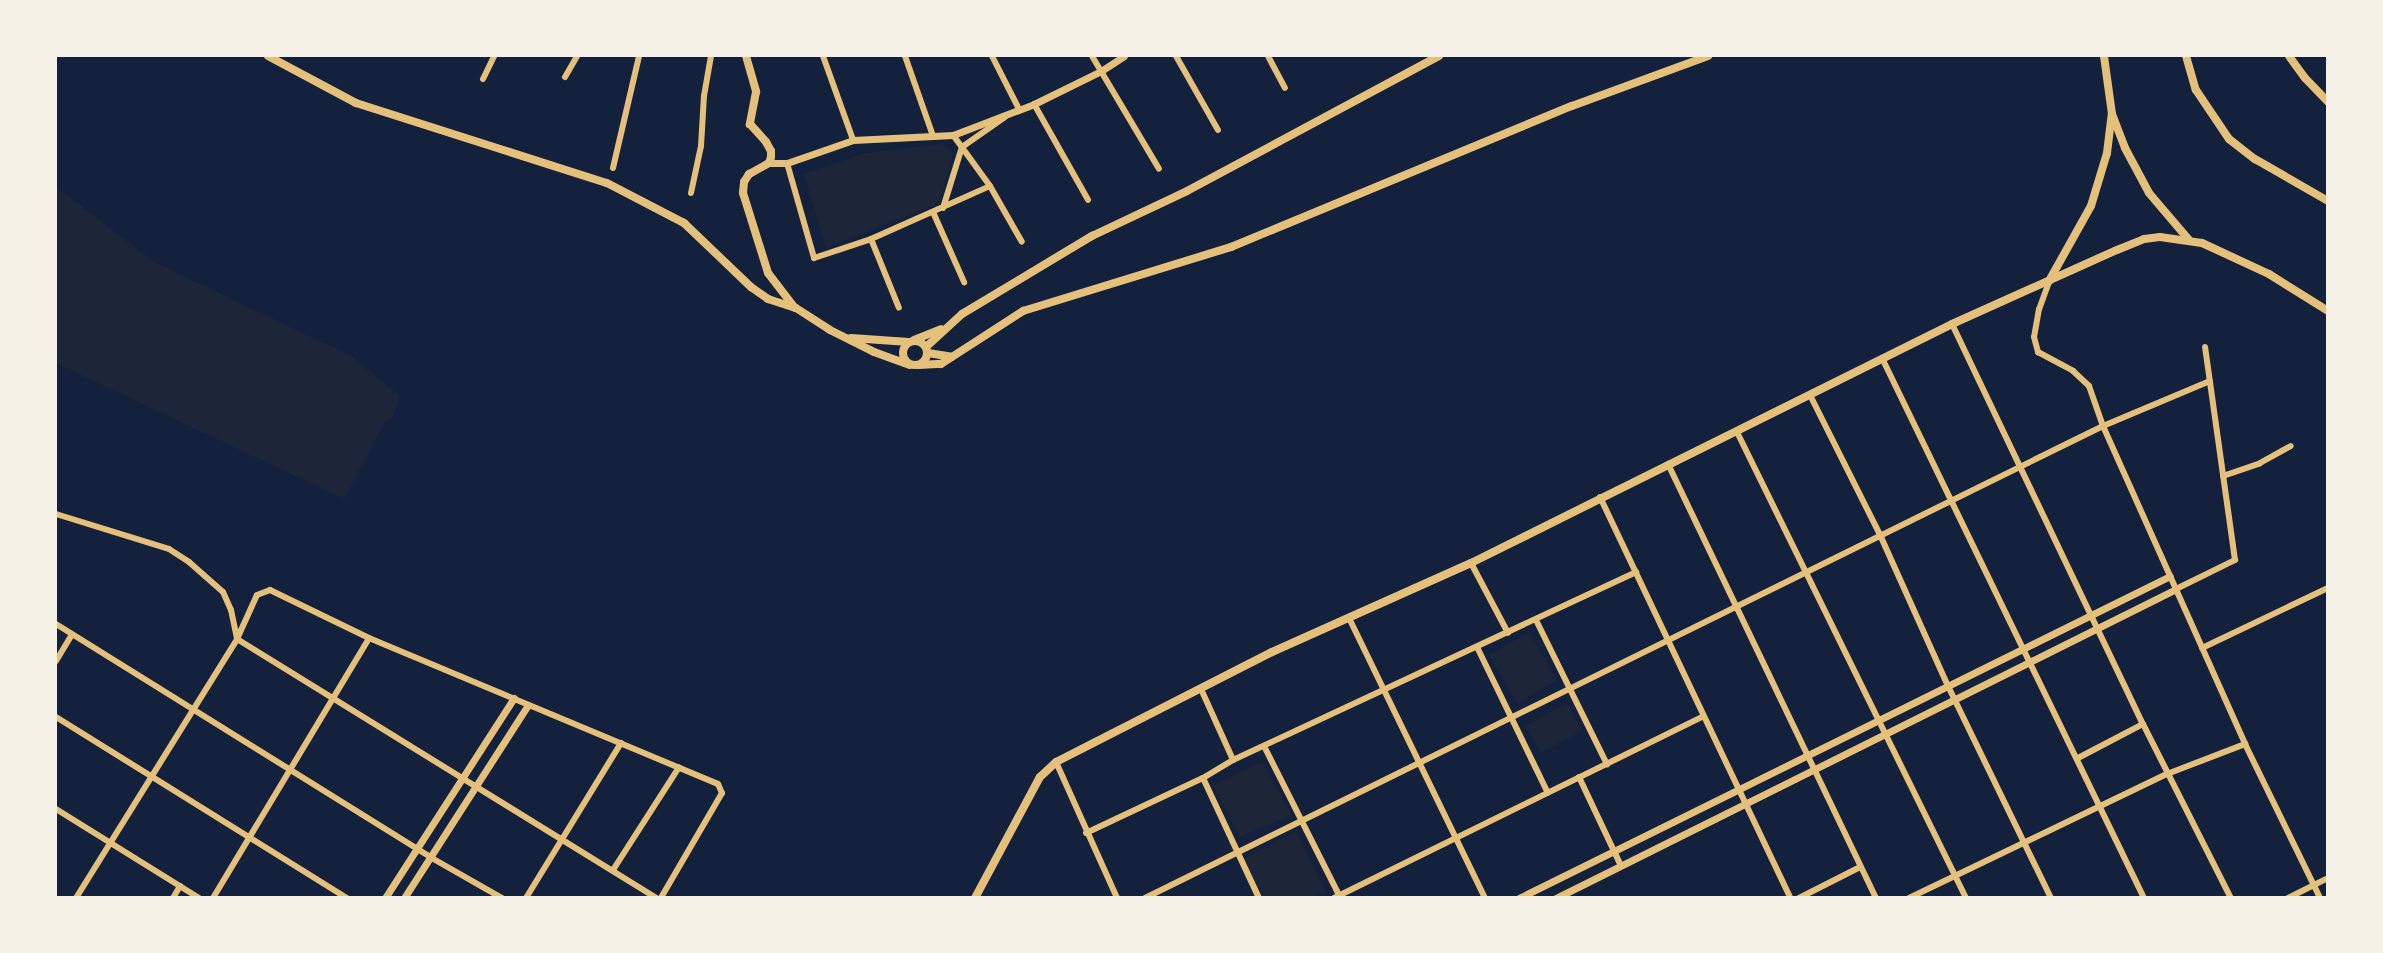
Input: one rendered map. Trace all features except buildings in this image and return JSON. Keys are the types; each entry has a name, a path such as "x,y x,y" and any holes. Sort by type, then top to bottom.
{"main road":[{"path":"268,56 356,103 607,183 684,223 751,287 768,299 796,308 845,338 915,365 941,364 1023,311 1231,247 1572,106 1708,56"},
{"path":"746,56 756,92 750,124 771,151 769,163 749,174 744,182 743,193 768,273 796,308"},
{"path":"915,365 925,360 927,350 945,328 962,314 1092,236 1187,191 1439,56"},
{"path":"2104,56 2112,114 2126,148 2149,193 2189,240"},
{"path":"2186,56 2196,90 2229,139 2255,159 2328,201"},
{"path":"2289,56 2305,78 2328,102"},
{"path":"2049,282 2091,206 2107,153 2112,114"},
{"path":"975,897 1040,777 1056,762 1272,652 1471,563 1952,324 2144,239 2160,237 2202,243 2269,274 2328,311"},
{"path":"915,365 904,358 903,349 911,342 945,328"},
{"path":"845,338 920,342 927,350 952,357"}],"street":[{"path":"483,79 494,56"},
{"path":"565,77 577,56"},
{"path":"613,168 639,56"},
{"path":"691,193 700,146 704,96 711,56"},
{"path":"823,56 853,140"},
{"path":"905,56 933,136"},
{"path":"992,56 1016,110"},
{"path":"1092,56 1159,169"},
{"path":"769,163 787,163 853,140 953,135 1034,104 1101,71 1124,56"},
{"path":"1176,56 1218,130"},
{"path":"1268,56 1285,88"},
{"path":"1034,104 1088,200"},
{"path":"943,208 962,147 1016,110"},
{"path":"953,135 990,186 1022,242"},
{"path":"787,163 814,258 872,239 990,186"},
{"path":"933,212 964,282"},
{"path":"872,239 899,308"},
{"path":"2049,282 2039,309 2034,337 2038,352 2073,372 2089,386 2103,426 2245,744 2320,897"},
{"path":"1952,324 2167,774 2231,897"},
{"path":"1556,897 1746,805 2235,560 2205,347"},
{"path":"1882,358 2025,648 2078,758 2099,808 2144,897"},
{"path":"1145,897 1954,502 2103,426 2210,381"},
{"path":"1810,395 1881,537 1954,699 2051,897"},
{"path":"1737,432 1966,897"},
{"path":"2223,476 2260,463 2291,446"},
{"path":"1668,464 1876,897"},
{"path":"1600,497 1790,897"},
{"path":"56,514 169,549 189,562 224,592 231,610 237,639 563,841 659,897 722,793 718,784 369,638 270,590 257,595 237,639 76,897"},
{"path":"1471,563 1508,633"},
{"path":"1086,833 1203,778 1233,760 1385,692 1636,572"},
{"path":"1519,897 2170,576"},
{"path":"2202,648 2328,588"},
{"path":"1349,618 1485,897"},
{"path":"1536,620 1607,764"},
{"path":"56,624 191,710 499,897"},
{"path":"56,661 72,634"},
{"path":"213,897 248,835 369,638"},
{"path":"1477,647 1548,793"},
{"path":"1201,689 1233,760"},
{"path":"385,897 514,698"},
{"path":"404,897 528,705"},
{"path":"1264,746 1302,821 1336,896 1704,716"},
{"path":"56,717 347,897"},
{"path":"2078,758 2143,724"},
{"path":"526,897 563,841 621,743"},
{"path":"1909,897 2167,774 2245,744"},
{"path":"1056,762 1086,833 1117,897"},
{"path":"613,870 679,767"},
{"path":"1580,777 1621,866"},
{"path":"1203,778 1259,897"},
{"path":"56,809 199,897"},
{"path":"1799,897 1860,867"},
{"path":"2288,897 2328,878"},
{"path":"173,897 180,886"}],"shaded area":[{"path":"943,144 953,154 942,194 935,205 826,248 804,174 866,153"},
{"path":"56,187 156,263 351,356 400,396 392,418 385,422 344,499 56,363"},
{"path":"1529,632 1557,680 1517,703 1489,655"},
{"path":"1567,703 1582,730 1541,753 1526,726"},
{"path":"1262,762 1292,815 1240,837 1213,785"},
{"path":"1296,831 1326,892 1313,897 1262,897 1243,859"}]}
